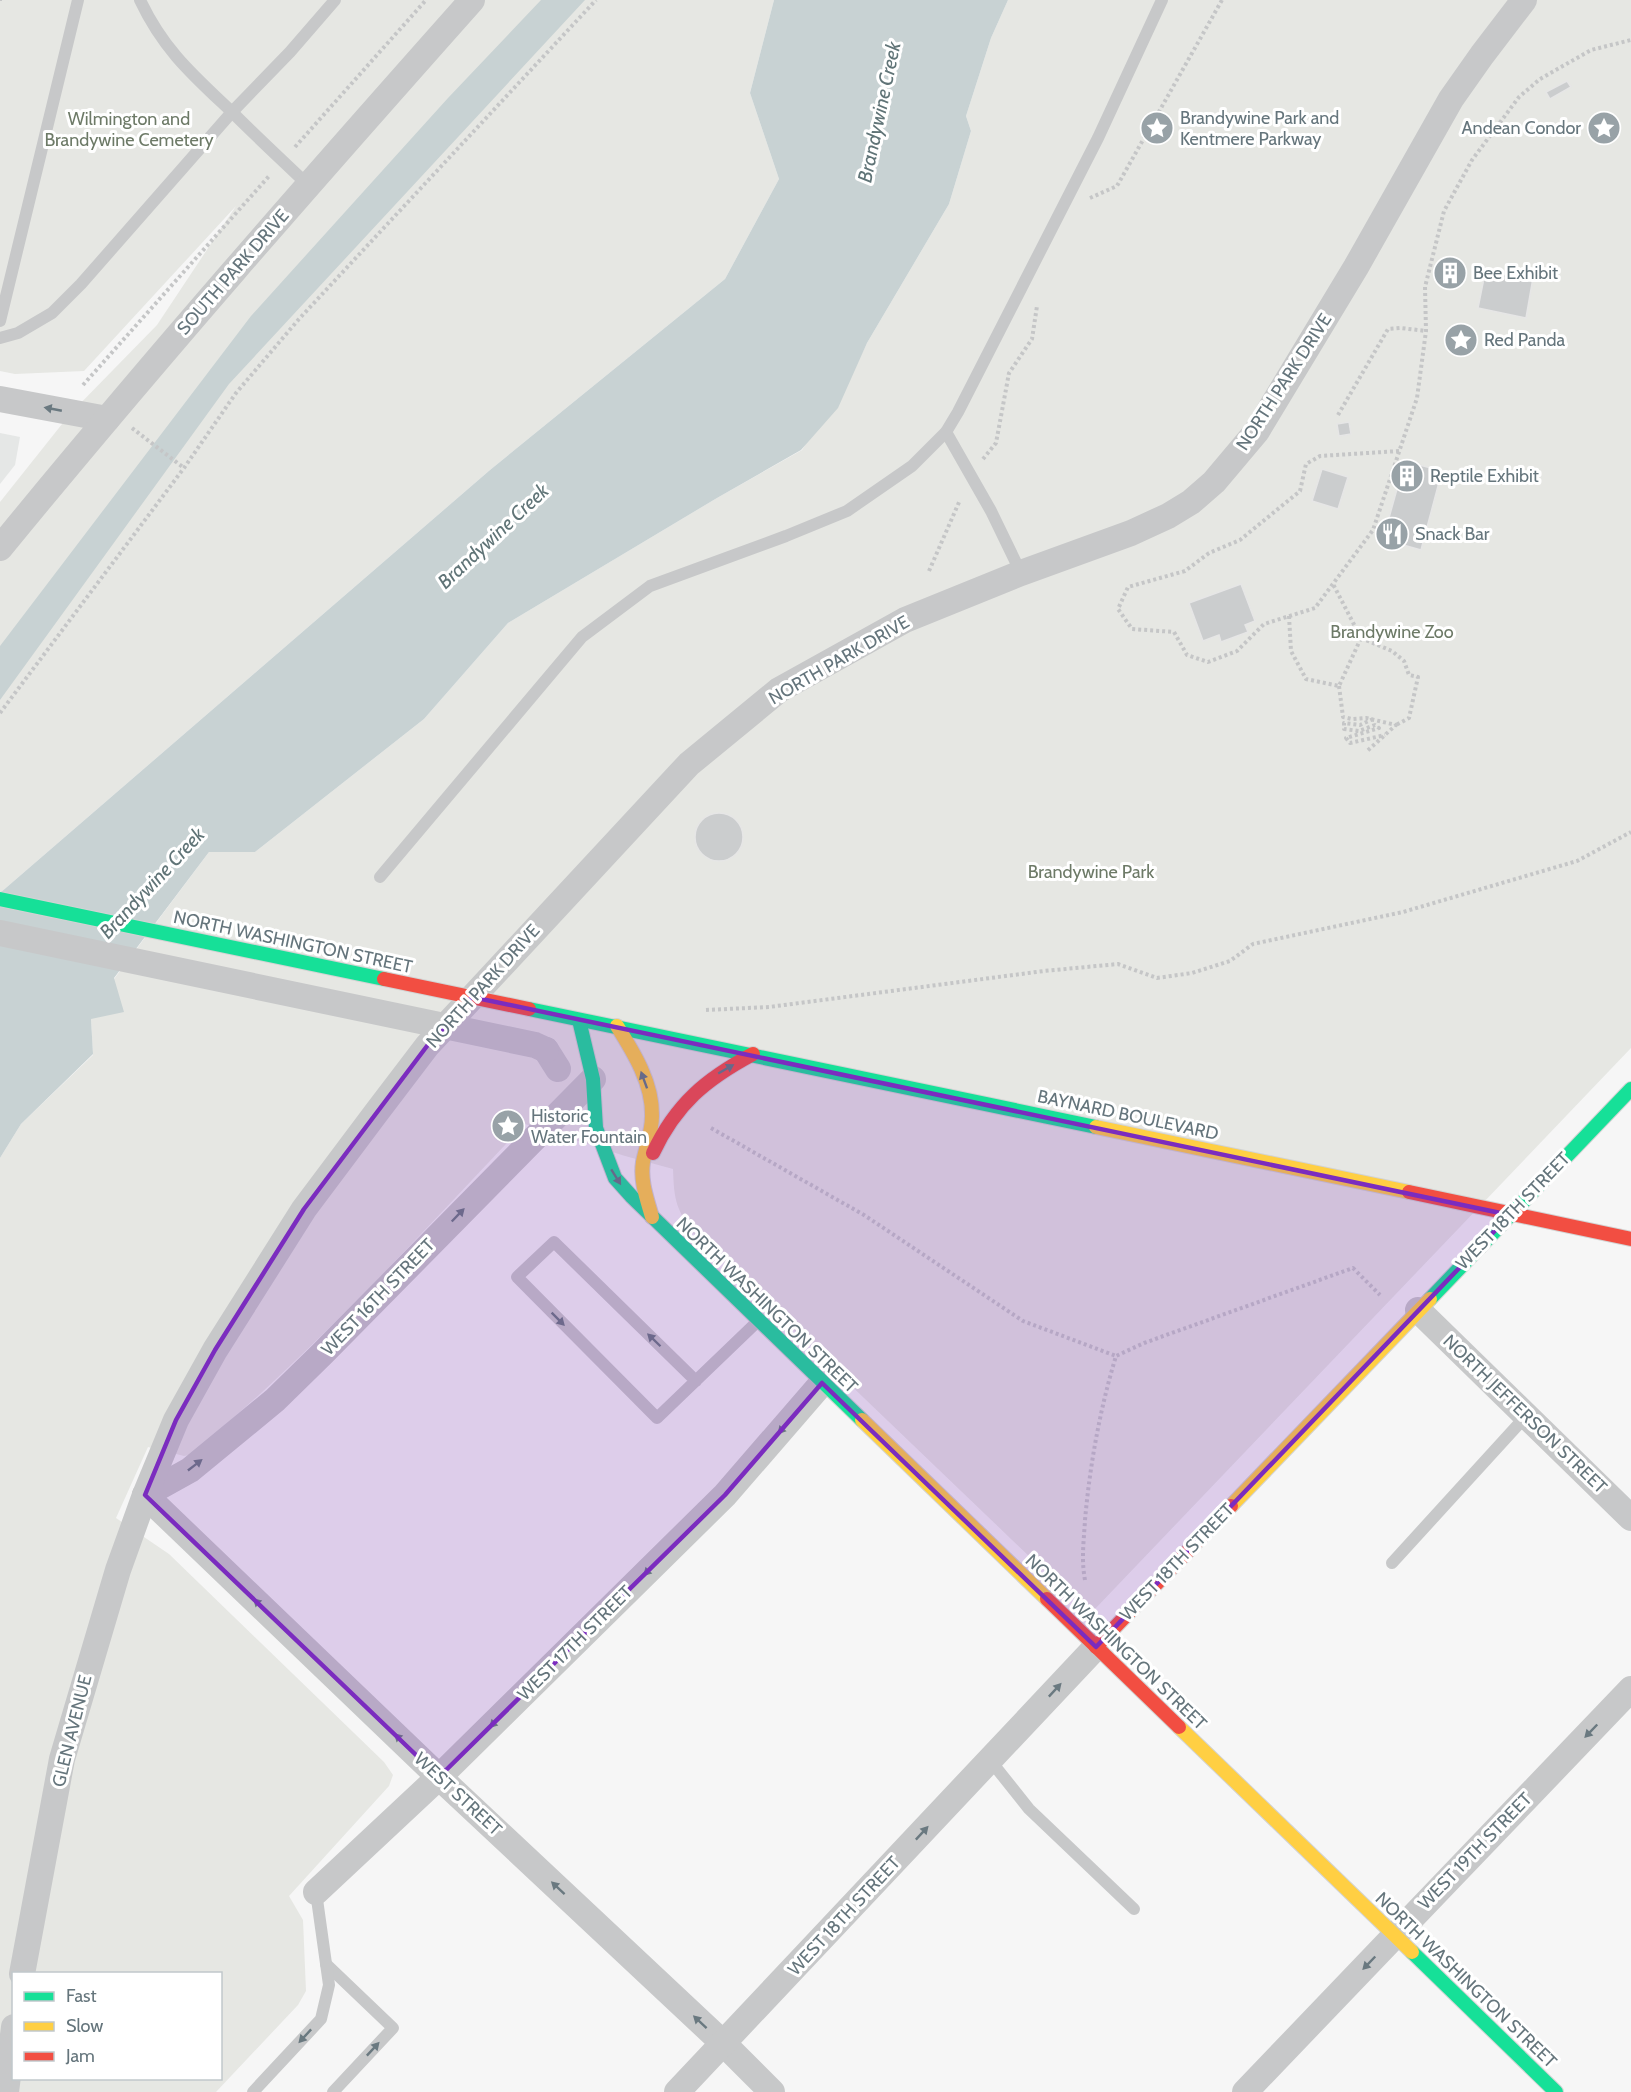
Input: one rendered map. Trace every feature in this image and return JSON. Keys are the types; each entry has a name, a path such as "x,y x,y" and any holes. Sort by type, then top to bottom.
{"street":[{"name":"SOUTH PARK DRIVE","path":"0,548 106,419 308,185 472,0"},
{"name":"NORTH PARK DRIVE","path":"145,1495 176,1420 215,1350 319,1190 427,1046 689,764 779,690 905,620 1021,573 1131,533 1168,516 1191,502 1214,482 1257,431 1451,99 1524,0"},
{"path":"0,399 106,419"},
{"name":"NORTH WASHINGTON STREET","path":"0,899 579,1020 618,1026 632,1048 652,1109 652,1126 642,1164 642,1179 652,1218"},
{"path":"0,933 523,1043 552,1060"},
{"name":"NORTH WASHINGTON STREET","path":"579,1020 593,1079 596,1128 615,1178 652,1218 758,1321 1556,2092"},
{"name":"BAYNARD BOULEVARD","path":"618,1026 1631,1239"},
{"path":"642,1179 664,1127 678,1109 712,1076 753,1054"},
{"name":"WEST 16TH STREET","path":"145,1495 190,1470 275,1400 593,1079"},
{"name":"WEST 18TH STREET","path":"677,2092 1096,1647 1631,1089"},
{"name":"NORTH JEFFERSON STREET","path":"1418,1310 1631,1518"},
{"name":"WEST 17TH STREET","path":"316,1892 439,1777 725,1495 822,1383"},
{"name":"WEST STREET","path":"145,1495 772,2092"},
{"name":"GLEN AVENUE","path":"22,1972 63,1759 118,1570 145,1495"},
{"name":"WEST 19TH STREET","path":"1245,2092 1631,1689"},
{"path":"6,2092 12,2043"}],"lane":[{"path":"0,321 78,0"},
{"path":"140,0 148,18 171,52 308,185"},
{"path":"0,338 18,333 52,313 81,284 232,112 290,52 335,0"},
{"path":"380,877 582,637 650,586 847,511 912,466 946,432 1098,138 1162,0"},
{"path":"946,432 971,475 1021,573"},
{"path":"696,1381 554,1242 517,1277 657,1418 696,1381 758,1321"},
{"path":"1392,1563 1526,1416"},
{"path":"990,1760 1029,1809 1134,1909"},
{"path":"253,2092 321,2019 329,1985 316,1892"},
{"path":"326,1964 393,2028 333,2092"}],"path":[{"path":"83,385 426,0"},
{"path":"0,713 184,468 236,393 299,319 596,0"},
{"path":"1086,203 1091,198 1117,186 1222,0"},
{"path":"1399,451 1320,456 1306,464 1300,491 1240,540 1209,553 1185,570 1128,587 1118,609 1132,629 1174,632 1187,655 1208,662 1237,651 1264,624 1315,608 1373,530 1417,398 1426,331 1425,287 1444,211 1472,160 1519,97 1540,79 1591,50 1631,40"},
{"path":"929,572 971,475 996,443 1009,373 1032,339 1038,299"},
{"path":"1338,415 1388,329 1426,331"},
{"path":"151,442 184,468"},
{"path":"1333,584 1361,638 1392,651 1404,661 1409,675 1418,677 1409,718 1396,725 1367,751"},
{"path":"1289,615 1292,651 1306,679 1339,686"},
{"path":"1361,638 1339,686 1342,717 1372,719 1396,725"},
{"path":"1372,719 1360,725 1344,723 1344,729 1359,731 1375,725 1379,728 1346,738 1350,742 1385,735"},
{"path":"706,1010 769,1007 1044,971 1118,964 1157,978 1192,973 1230,961 1252,944 1403,912 1577,861 1631,832"},
{"path":"711,1128 864,1215 1023,1322 1116,1356 1144,1343 1353,1268 1380,1295"},
{"path":"1085,1580 1082,1564 1089,1475 1107,1385 1116,1356"}],"highlighted area":[{"path":"472,997 1510,1215 1096,1647 822,1383 725,1495 439,1777 145,1495 176,1420 215,1350 304,1209 427,1046"}],"shaded area":[{"path":"0,433 20,437 15,465 0,484"}],"green space":[{"name":"Wilmington and Brandywine Cemetery","path":"0,0 774,0 750,93 779,179 725,279 490,470 0,893 0,502 70,414 157,325 236,206 84,371 15,374 0,371"},
{"name":"Brandywine Park","path":"1008,0 1631,0 1631,1048 1095,1609 1090,1611 1082,1607 695,1236 677,1204 673,1169 525,1124 321,1336 190,1455 184,1456 148,1447 116,1518 169,1554 384,1762 393,1775 389,1786 289,1896 303,1920 306,1991 298,2005 216,2092 0,2092 0,1158 21,1124 93,1055 91,1019 114,979 209,852 255,852 424,719 508,623 802,450 855,368 867,343 949,204 971,131 966,116 991,38"}],"water":[{"path":"541,0 585,0 229,384 0,700 0,646 251,316 448,98"},
{"name":"Brandywine Creek","path":"774,0 1008,0 991,38 966,116 971,131 949,204 867,343 838,408 801,450 508,623 424,719 255,852 209,852 114,978 124,1012 91,1019 93,1054 21,1124 0,1158 0,893 490,470 725,279 779,179 750,93"}],"building":[{"path":"1567,81 1571,87 1550,99 1546,92"},
{"name":"Bee Exhibit","path":"1450,263 1457,276 1451,281 1443,270"},
{"path":"1486,268 1533,278 1526,318 1478,308"},
{"path":"1349,422 1351,434 1339,436 1337,424"},
{"name":"Reptile Exhibit","path":"1404,461 1416,464 1409,492 1397,489"},
{"path":"1416,464 1442,471 1421,550 1396,543 1400,529 1387,525 1397,489 1409,492"},
{"path":"1322,469 1348,477 1338,509 1312,501"},
{"name":"Snack Bar","path":"1387,525 1400,529 1396,543 1384,540"},
{"path":"1241,584 1255,621 1245,625 1248,632 1221,642 1219,635 1203,641 1189,603"},
{"path":"719,813 736,820 743,837 736,854 719,861 702,854 695,837 702,820"}],"traffic: fast":[{"path":"0,899 384,979"},
{"path":"529,1009 1096,1127"},
{"path":"579,1020 593,1079 596,1128 615,1178 862,1420"},
{"path":"1430,1299 1631,1089"},
{"path":"1412,1952 1556,2092"}],"traffic: slow":[{"path":"617,1026 636,1058 649,1092 652,1122 642,1176 652,1217"},
{"path":"1096,1127 1409,1192"},
{"path":"1231,1506 1430,1299"},
{"path":"862,1420 1047,1599"},
{"path":"1179,1727 1412,1952"}],"traffic: jam":[{"path":"384,979 529,1009"},
{"path":"653,1153 672,1120 694,1094 721,1073 753,1054"},
{"path":"1409,1192 1631,1239"},
{"path":"1096,1647 1231,1506"},
{"path":"1047,1599 1179,1727"}],"place":[{"name":"Brandywine Park and Kentmere Parkway","path":"1157,128"},
{"name":"Andean Condor","path":"1604,128"},
{"name":"Bee Exhibit","path":"1450,273"},
{"name":"Red Panda","path":"1461,340"},
{"name":"Reptile Exhibit","path":"1407,476"},
{"name":"Snack Bar","path":"1392,534"},
{"name":"Historic Water Fountain","path":"508,1126"}],"park label":[{"name":"Brandywine Zoo","path":"1392,632"}]}
